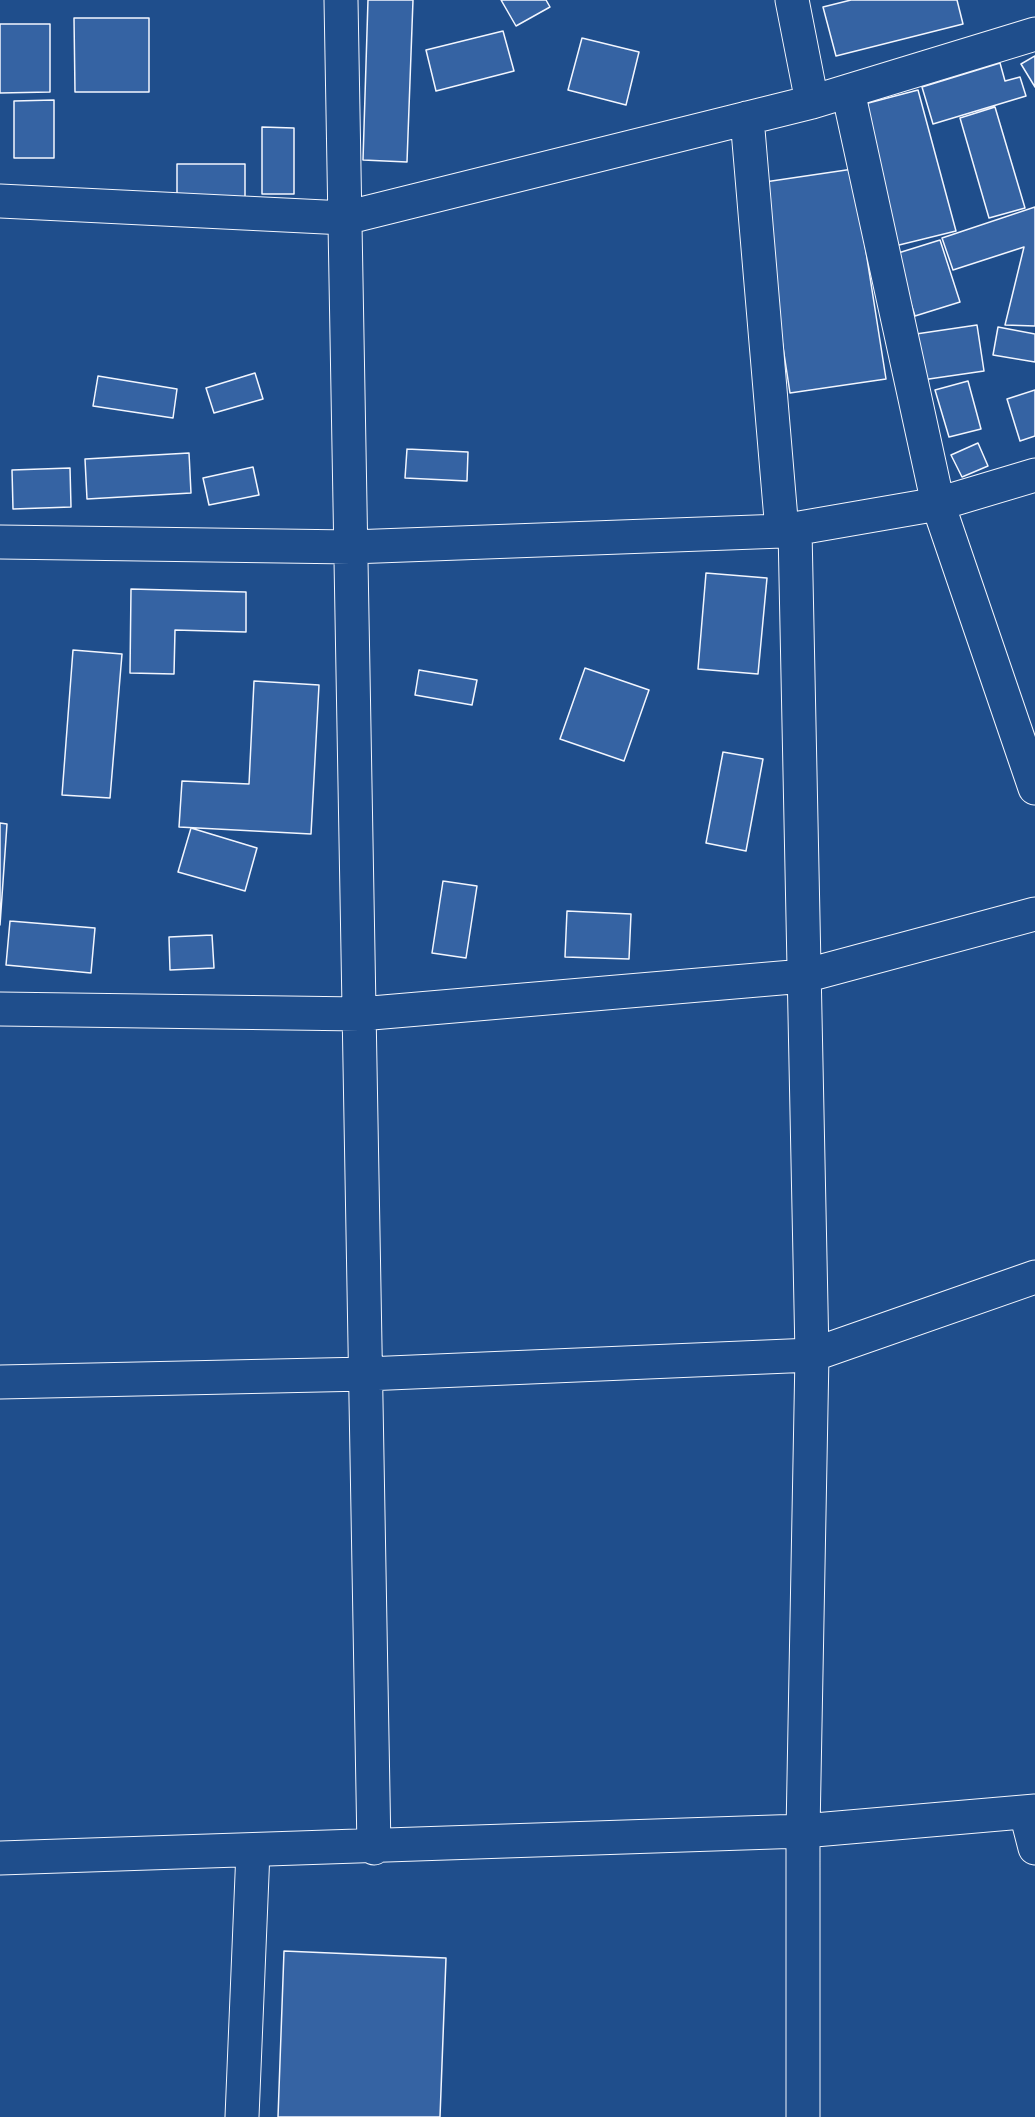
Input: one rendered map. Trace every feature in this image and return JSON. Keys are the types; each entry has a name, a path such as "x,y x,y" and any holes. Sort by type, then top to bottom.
{"street":[{"path":"341,0 374,1848"},
{"path":"792,0 812,102"},
{"path":"0,201 345,218 812,102 1035,34"},
{"path":"848,91 938,504 1035,788"},
{"path":"747,118 788,530 804,976 812,1355 803,1831 803,2117"},
{"path":"0,542 351,547 788,530 938,504 1035,475"},
{"path":"0,1009 360,1014 804,976 1035,914"},
{"path":"0,1382 366,1374 812,1355 1035,1277"},
{"path":"0,1858 374,1848 803,1831 1030,1812 1035,1848"},
{"path":"242,2117 254,1851"}],"building":[{"path":"368,0 413,0 407,162 363,160"},
{"path":"501,0 546,0 550,7 516,26"},
{"path":"851,0 957,0 963,24 836,56 823,7"},
{"path":"74,18 149,18 149,92 75,92"},
{"path":"0,24 50,24 50,92 0,93"},
{"path":"503,31 514,71 436,91 426,50"},
{"path":"582,38 639,52 626,105 568,90"},
{"path":"1035,56 1035,87 1021,64"},
{"path":"1000,63 1005,81 1020,77 1026,96 933,124 922,87"},
{"path":"918,90 956,231 895,246 857,106"},
{"path":"54,100 54,158 14,158 14,101"},
{"path":"995,107 1025,208 989,218 960,118"},
{"path":"262,127 294,128 294,194 262,194"},
{"path":"177,164 245,164 245,200 177,200"},
{"path":"853,169 886,379 790,393 758,183"},
{"path":"1035,207 1035,326 1005,325 1024,247 953,270 942,238"},
{"path":"940,240 960,302 915,316 895,254"},
{"path":"977,325 984,371 922,380 916,334"},
{"path":"998,327 1035,334 1035,362 993,355"},
{"path":"255,373 263,399 214,413 206,388"},
{"path":"98,376 177,389 173,418 93,406"},
{"path":"968,381 981,429 949,437 935,390"},
{"path":"1035,390 1035,436 1020,441 1007,399"},
{"path":"978,443 988,466 962,477 951,455"},
{"path":"407,449 468,452 467,481 405,478"},
{"path":"189,453 191,493 87,499 85,459"},
{"path":"253,467 259,495 209,505 203,478"},
{"path":"70,468 71,507 13,509 12,470"},
{"path":"706,573 767,578 758,674 698,669"},
{"path":"131,589 246,592 246,632 175,630 174,674 130,673"},
{"path":"73,650 122,654 110,798 62,795"},
{"path":"585,668 649,690 624,761 560,739"},
{"path":"419,670 477,680 472,705 415,695"},
{"path":"254,681 319,685 311,834 179,827 182,781 249,784"},
{"path":"723,752 763,759 746,851 706,843"},
{"path":"0,823 7,824 0,925"},
{"path":"191,828 257,848 245,891 178,872"},
{"path":"443,881 477,886 466,958 432,953"},
{"path":"567,911 631,914 629,959 565,957"},
{"path":"10,921 95,928 91,973 6,965"},
{"path":"212,935 214,968 170,970 169,937"},
{"path":"284,1951 446,1958 440,2117 278,2117"}]}
